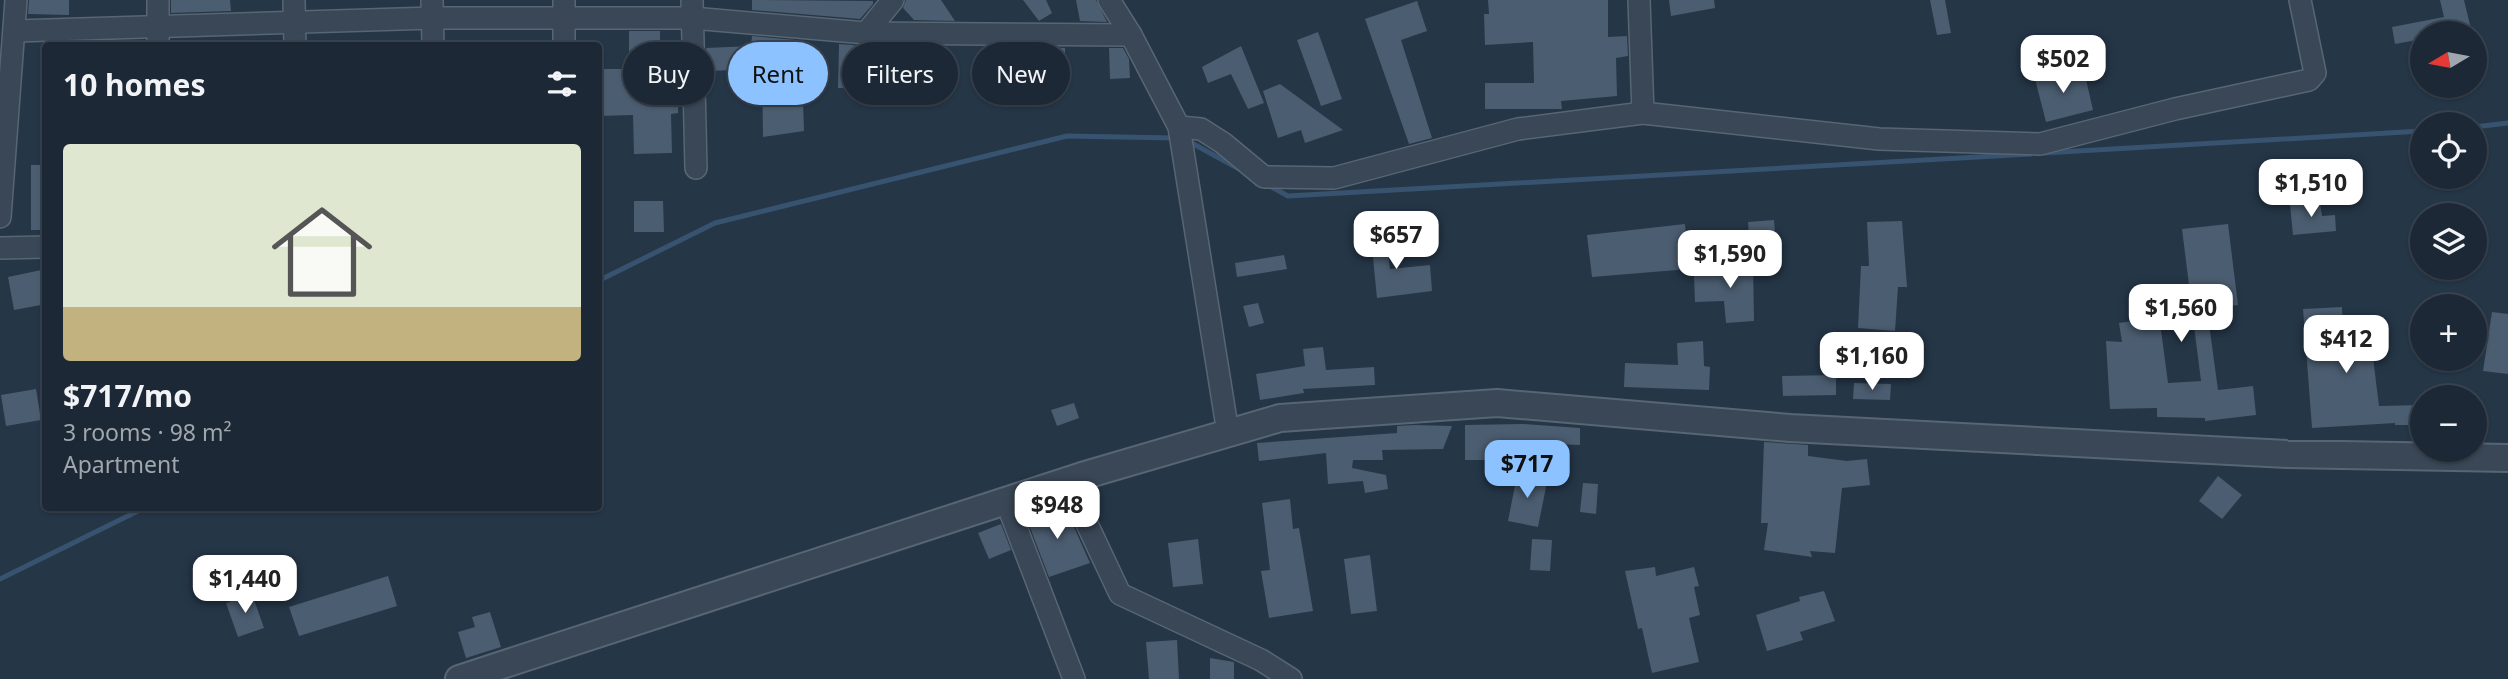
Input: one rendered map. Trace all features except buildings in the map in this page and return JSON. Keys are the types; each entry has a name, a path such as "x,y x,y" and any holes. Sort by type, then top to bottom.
{"street":[{"path":"0,217 16,31 16,0"},
{"path":"157,35 158,0"},
{"path":"866,33 893,0"},
{"path":"1109,0 1131,35 1179,127 1228,433"},
{"path":"1639,0 1643,113"},
{"path":"1179,127 1201,129 1223,142 1264,177 1334,178 1518,129 1643,113 1879,139 2040,144 2175,109 2309,80 2315,73 2300,0"},
{"path":"433,9 433,42"},
{"path":"16,31 157,35 295,10 692,9 866,33 1131,35"},
{"path":"692,9 696,168"},
{"path":"295,10 295,42"},
{"path":"564,10 564,42"},
{"path":"0,248 42,247"},
{"path":"459,679 1280,418 1497,403 1790,428 2287,454 2508,458"},
{"path":"1007,503 1072,492 1120,594 1261,660 1291,679"},
{"path":"1007,503 1074,679"}],"waterway":[{"path":"2487,125 2508,123"},
{"path":"2044,153 2410,132"},
{"path":"602,279 715,223 1067,136 1175,138"},
{"path":"1188,141 1241,170"},
{"path":"1268,185 1288,196 2031,154"},
{"path":"0,579 138,511"}]}
